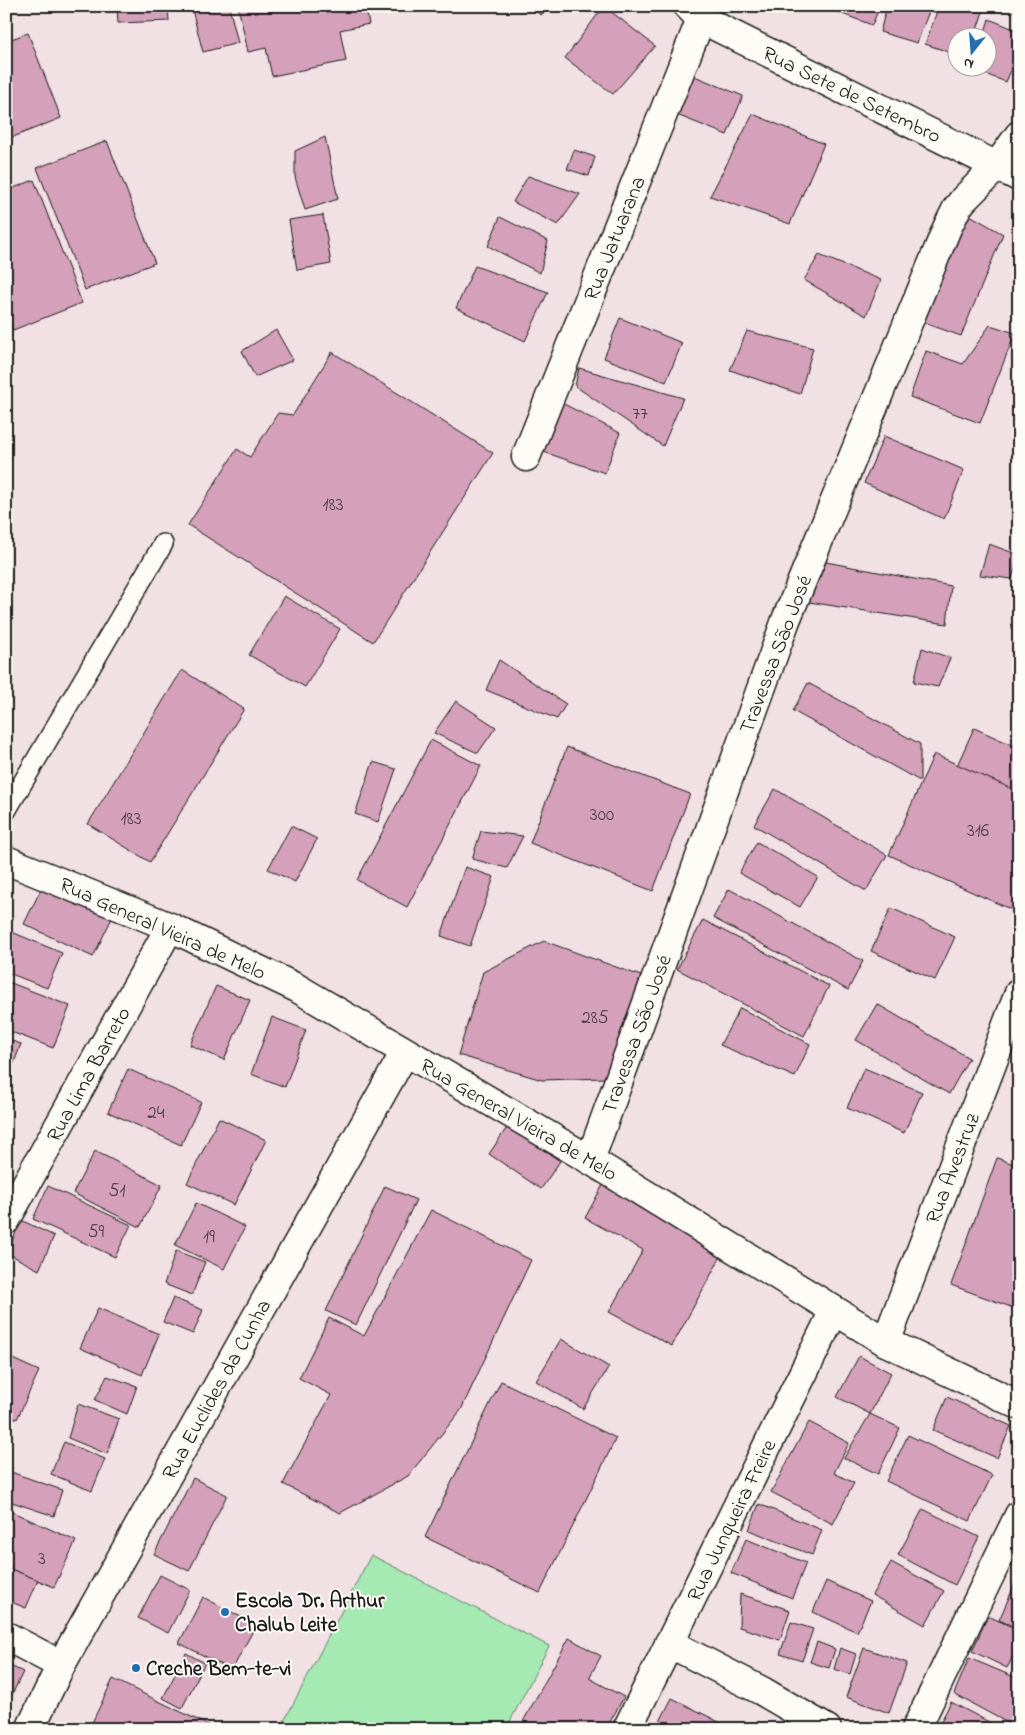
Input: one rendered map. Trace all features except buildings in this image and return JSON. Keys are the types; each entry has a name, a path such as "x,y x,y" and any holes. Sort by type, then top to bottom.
{"street":[{"name":"Rua Sete de Setembro","path":"695,13 1008,172"},
{"name":"Rua Jatuarana","path":"526,457 695,13"},
{"name":"Travessa São José","path":"590,1160 786,620 947,228 964,199 1008,172 1019,135"},
{"name":"Rua General Vieira de Melo","path":"6,860 170,927 297,988 590,1160 886,1342 1019,1405"},
{"name":"Rua Lima Barreto","path":"6,1220 170,927"},
{"name":"Rua Avestruz","path":"886,1342 1019,993"},
{"name":"Rua Euclides da Cunha","path":"30,1729 61,1665 405,1052"},
{"name":"Rua Junqueira Freire","path":"627,1729 834,1310"},
{"path":"916,1729 1019,1515"},
{"path":"6,1636 61,1665"},
{"path":"669,1643 762,1691 827,1729"}],"lane":[{"path":"6,811 163,544"}],"green space":[{"path":"371,1555 549,1646 506,1729 280,1729"}],"place":[{"name":"Escola Dr. Arthur Chalub Leite","path":"225,1612"},
{"name":"Creche Bem-te-vi","path":"136,1668"}]}
